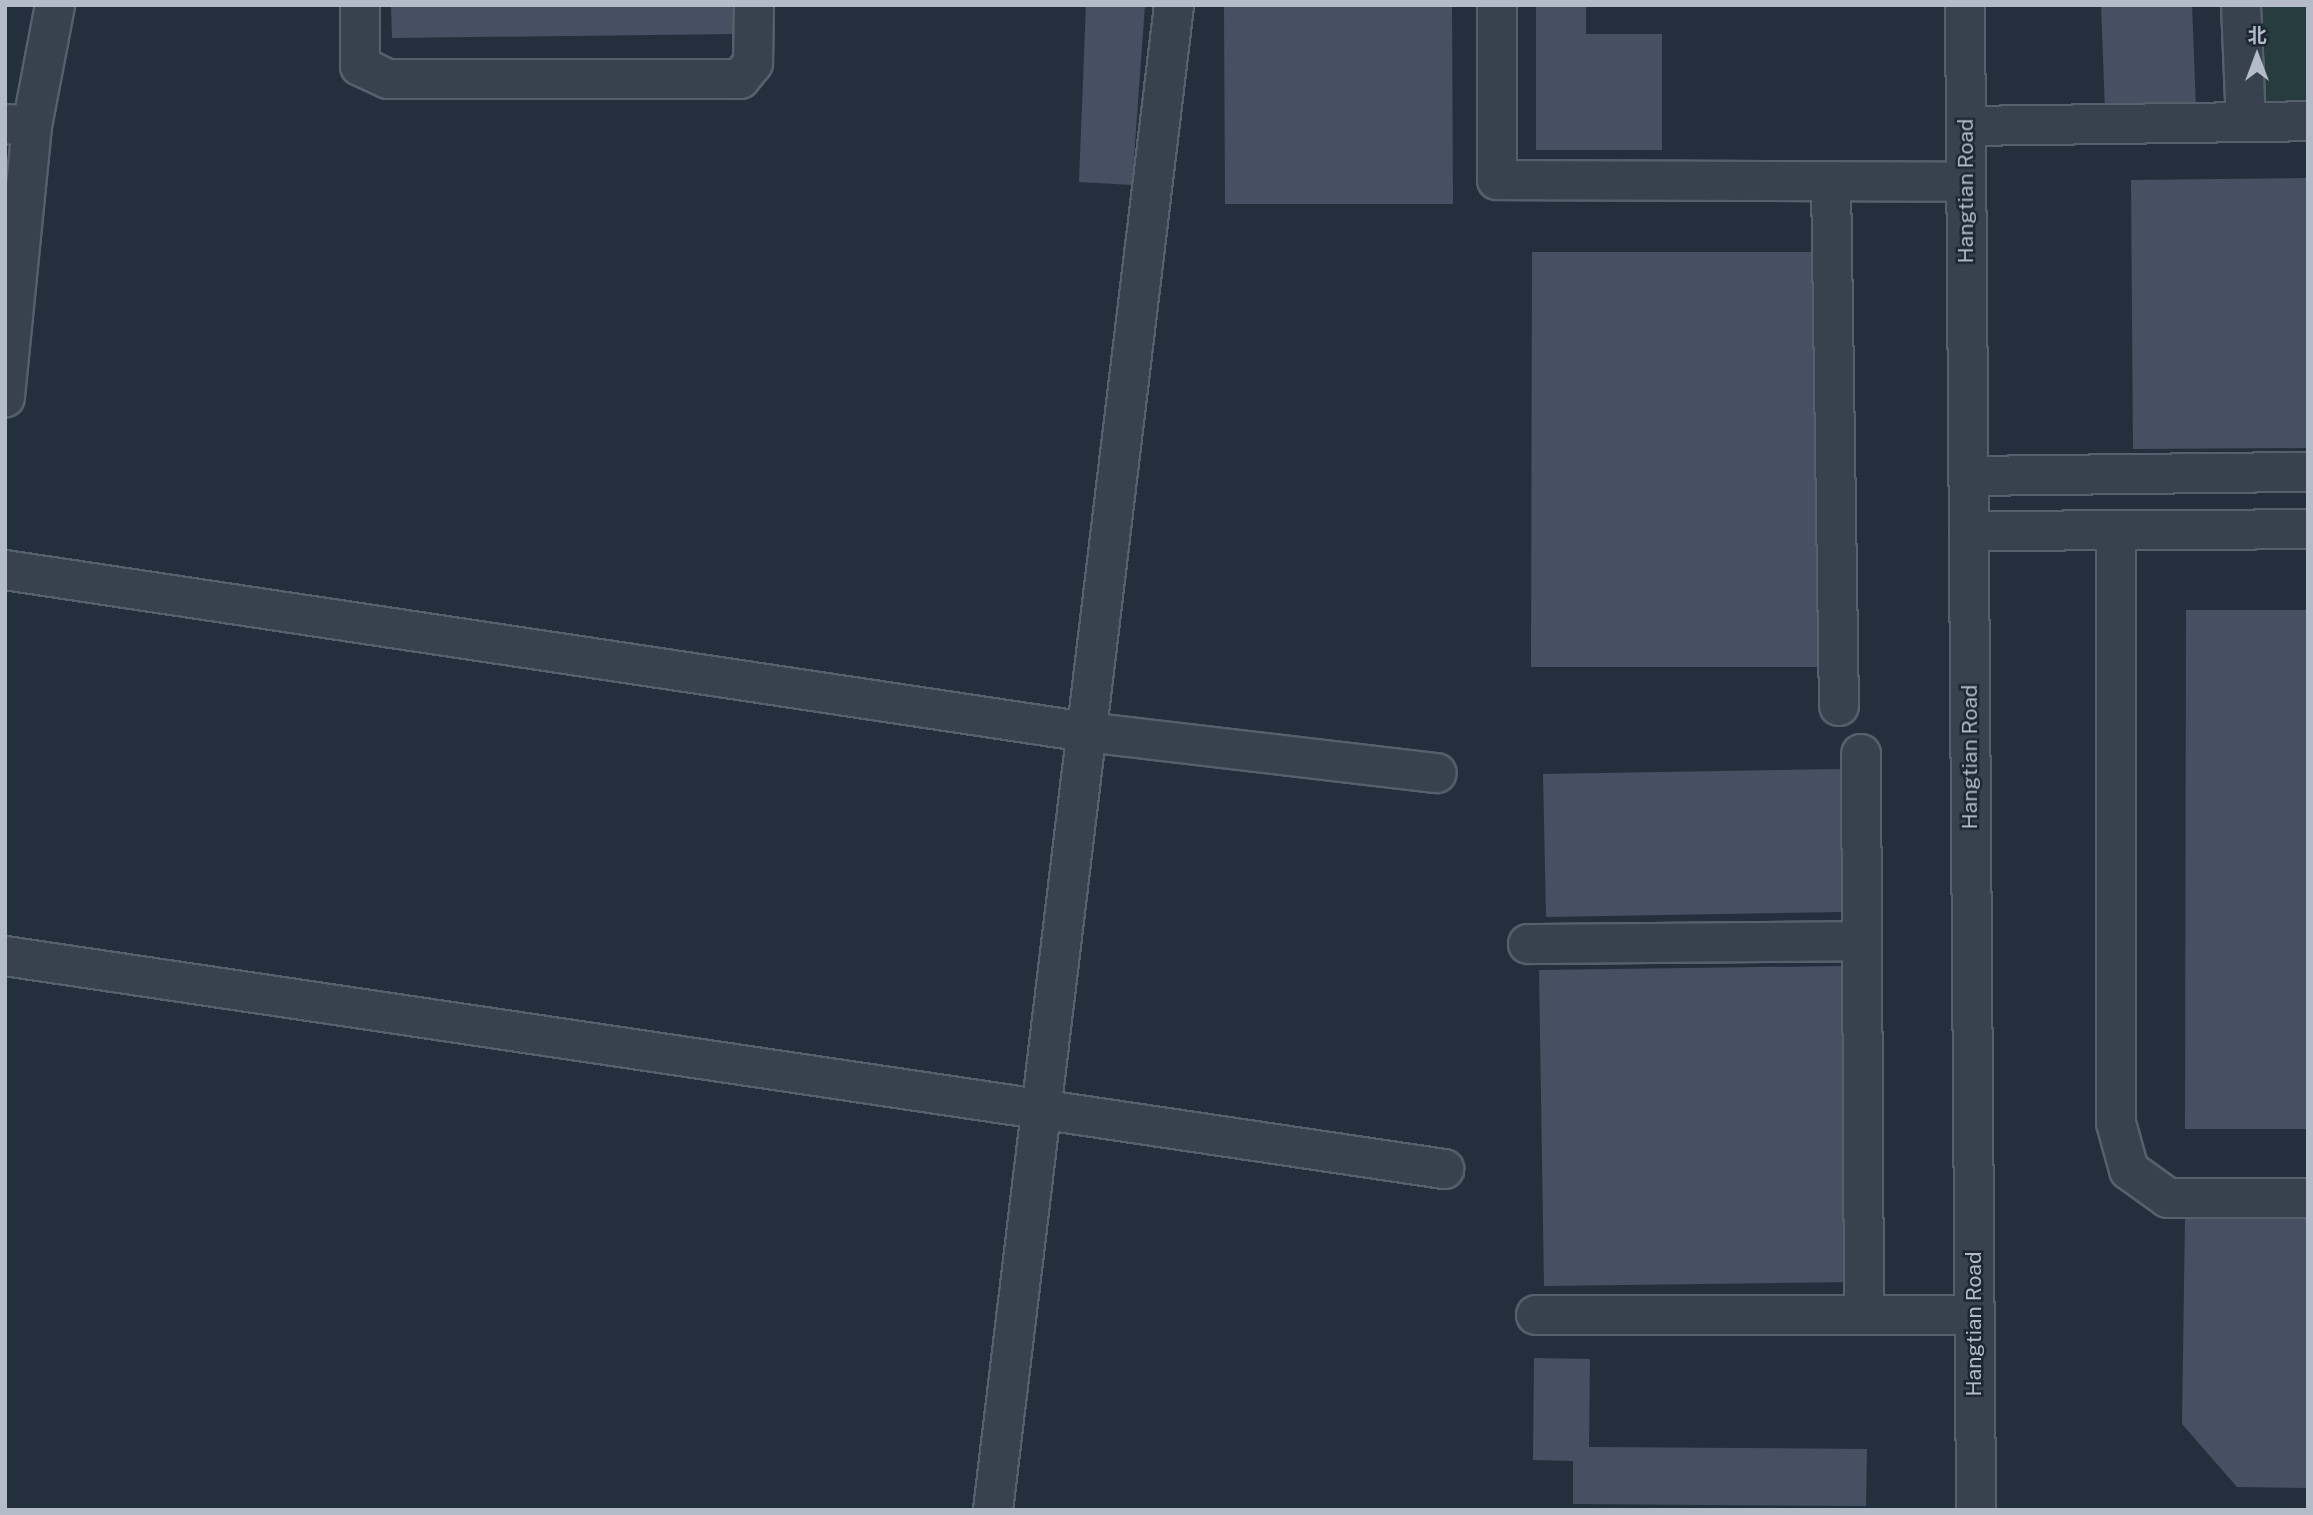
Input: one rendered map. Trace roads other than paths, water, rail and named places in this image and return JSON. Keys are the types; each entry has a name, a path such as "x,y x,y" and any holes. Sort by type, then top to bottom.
{"street":[{"path":"5,398 19,125 55,5"},
{"path":"360,5 360,66 388,79 740,79 753,63 754,5"},
{"path":"993,1510 1174,5"},
{"path":"1497,5 1497,180 1966,182"},
{"name":"Hangtian Road","path":"1965,5 1976,1510"},
{"path":"2241,5 2246,122"},
{"path":"1966,126 2308,121"},
{"path":"1831,181 1839,706"},
{"path":"1969,476 2308,472"},
{"path":"1969,531 2308,529"},
{"path":"2116,530 2116,1123 2129,1170 2168,1198 2308,1198"},
{"path":"5,570 1087,732 1437,773"},
{"path":"1861,754 1859,941 1864,1315"},
{"path":"1528,944 1859,941"},
{"path":"5,957 1042,1107 1444,1169"},
{"path":"1536,1315 1974,1315"}]}
